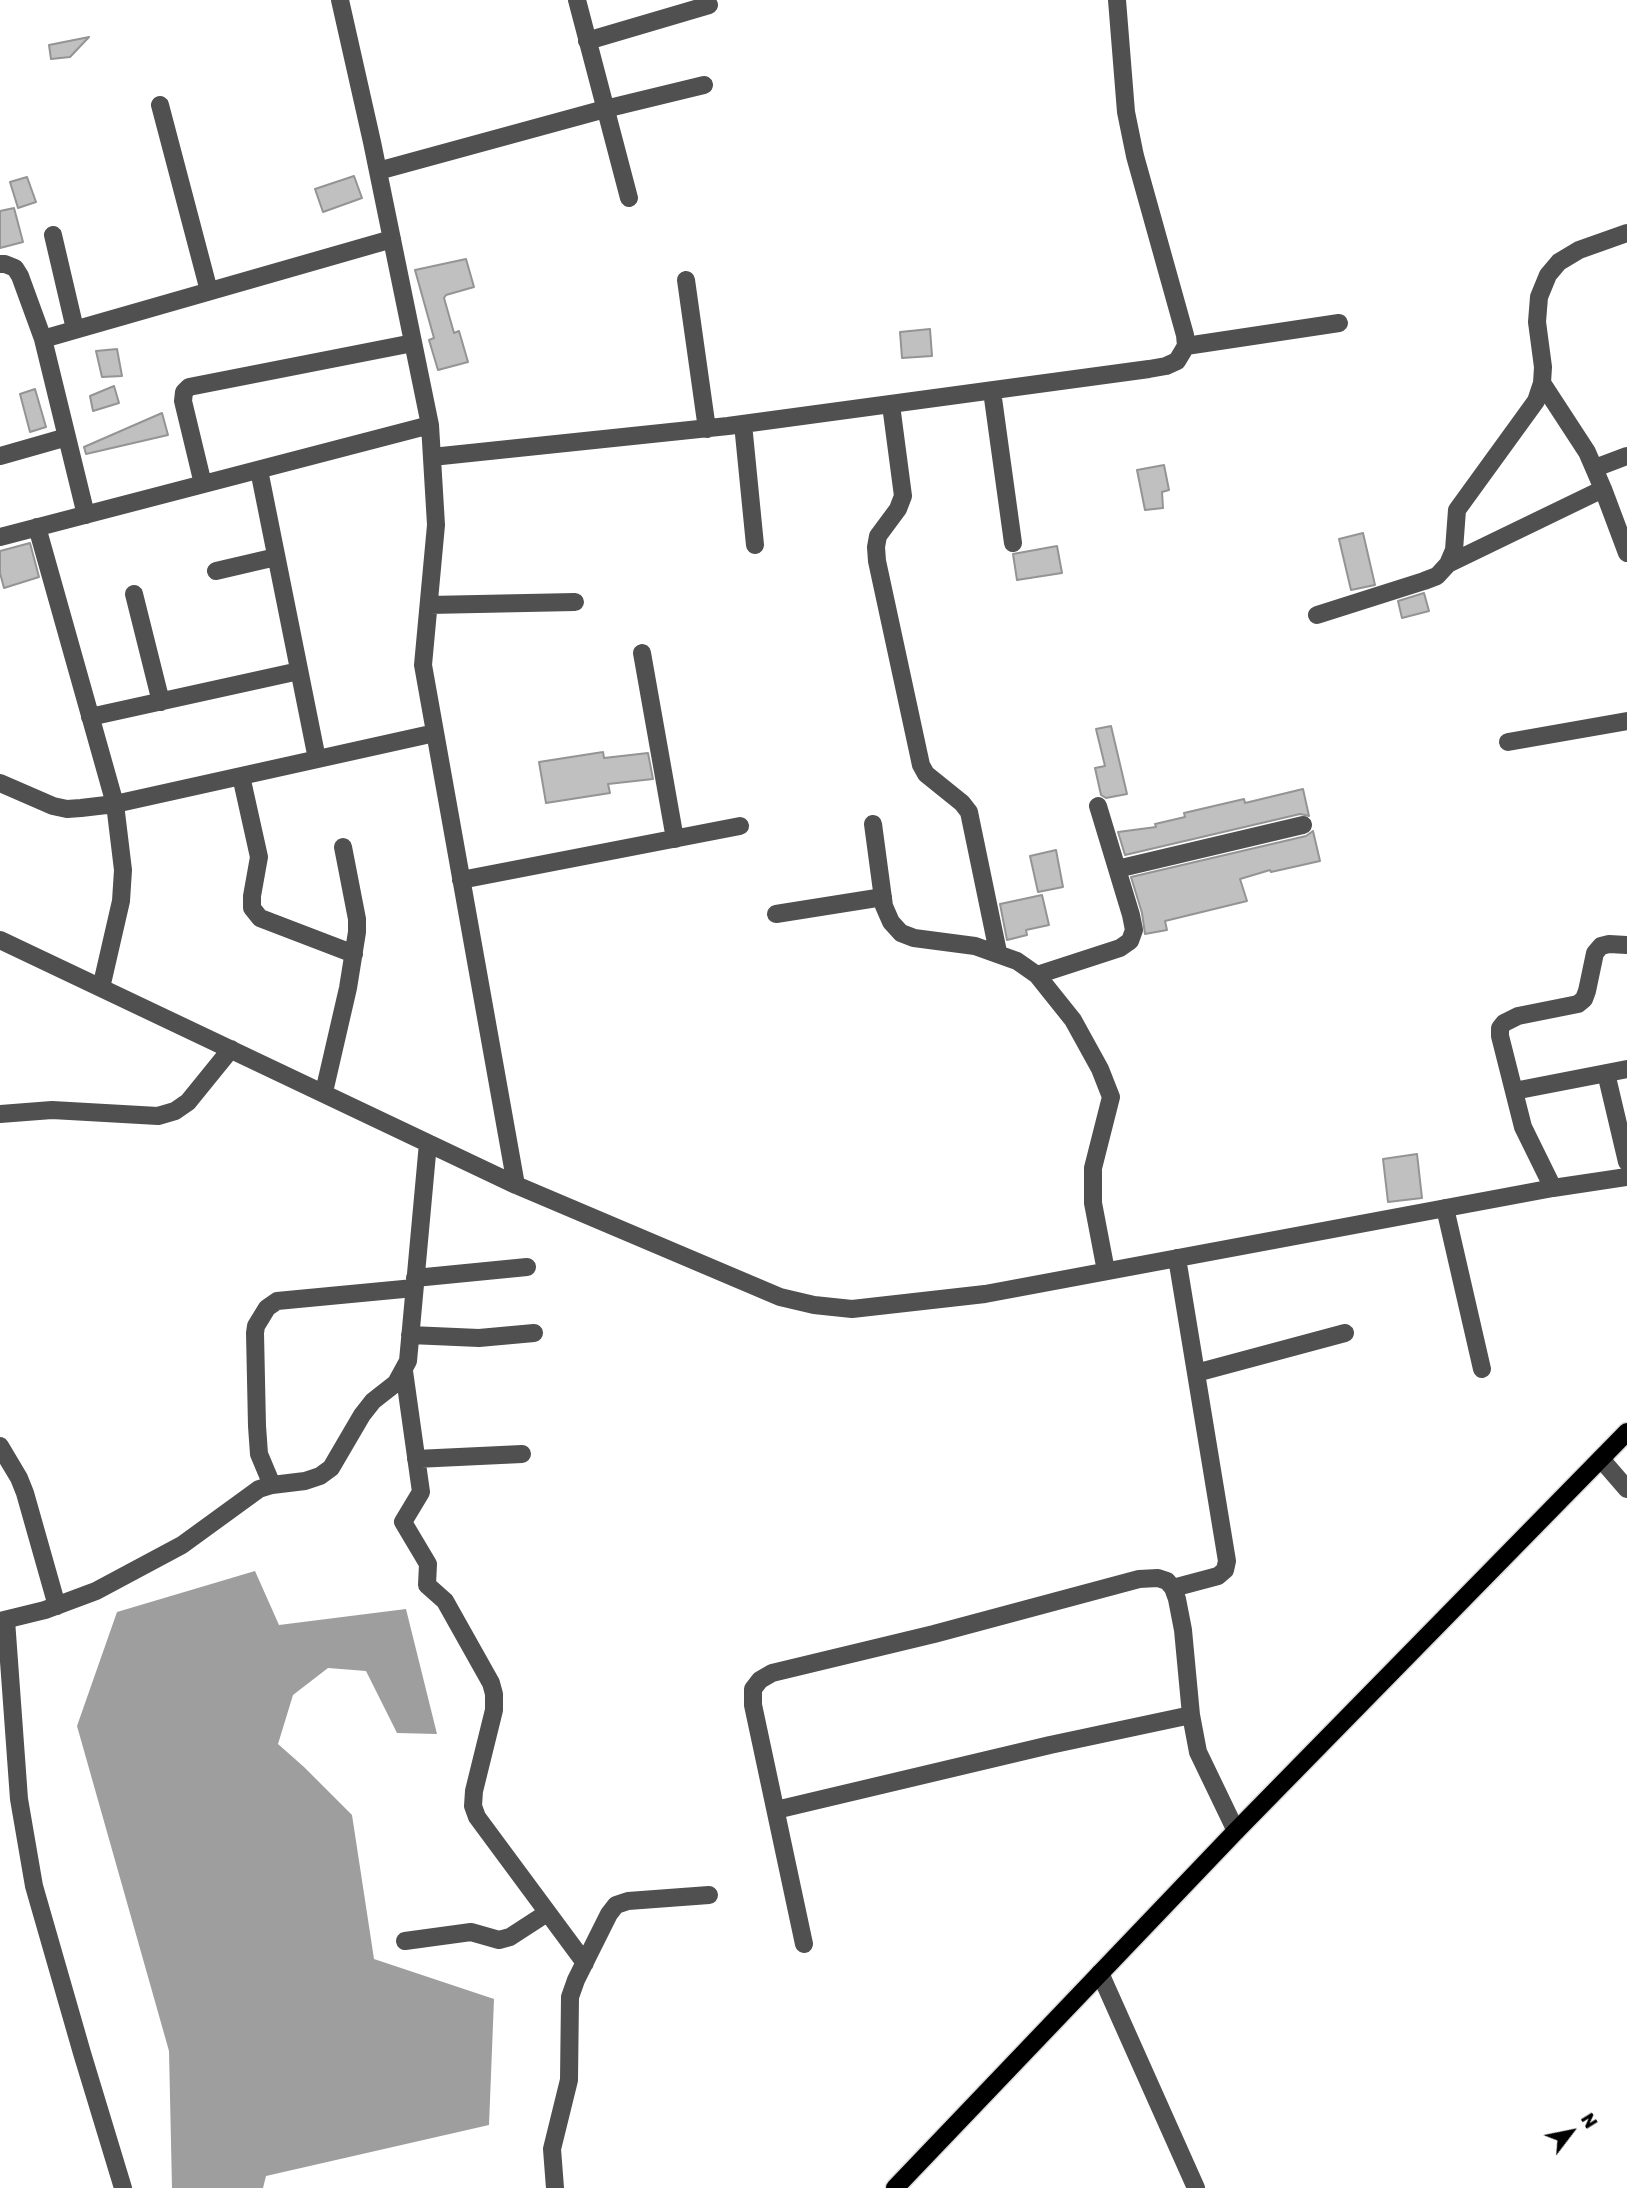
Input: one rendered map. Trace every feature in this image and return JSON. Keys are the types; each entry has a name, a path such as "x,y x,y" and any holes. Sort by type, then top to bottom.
{"main road":[{"path":"895,2188 1236,1831 1627,1432"}],"street":[{"path":"340,0 430,425 436,525 423,665 516,1185"},
{"path":"577,0 629,198"},
{"path":"432,457 707,429 1166,366 1177,360 1186,346 1185,335 1135,156 1126,112 1117,0"},
{"path":"587,41 709,5"},
{"path":"378,171 704,85"},
{"path":"160,105 209,291"},
{"path":"1317,615 1437,576 1448,564 1454,550 1458,510 1536,401 1544,367 1537,322 1539,297 1548,275 1559,262 1579,250 1627,233"},
{"path":"54,235 75,329"},
{"path":"43,339 392,239"},
{"path":"0,264 15,268 20,276 43,339 86,514"},
{"path":"685,280 707,429"},
{"path":"1186,346 1339,323"},
{"path":"203,484 183,401 184,392 190,387 202,382 413,343"},
{"path":"1542,383 1587,452 1627,553"},
{"path":"992,391 1013,544"},
{"path":"891,405 902,496 898,509 878,536 877,561 921,765 926,774 962,803 969,812 998,952"},
{"path":"743,424 755,545"},
{"path":"0,537 430,425"},
{"path":"0,456 67,437"},
{"path":"1595,468 1627,456"},
{"path":"259,470 317,759"},
{"path":"1448,564 1603,489"},
{"path":"37,527 116,804 122,870 121,901 101,988"},
{"path":"216,571 276,557"},
{"path":"134,594 160,702"},
{"path":"429,605 575,602"},
{"path":"642,653 675,839"},
{"path":"90,718 299,671"},
{"path":"1508,742 1627,721"},
{"path":"0,783 66,809 116,804 435,733"},
{"path":"241,776 259,856 252,908 260,918 355,954"},
{"path":"1037,975 1120,948 1130,941 1134,930 1098,806"},
{"path":"873,824 883,897 891,922 901,933 914,938 975,946 1017,961 1037,975 1073,1020 1086,1042 1111,1097 1093,1168 1092,1184 1106,1271"},
{"path":"1117,869 1303,825"},
{"path":"461,880 740,826"},
{"path":"324,1092 355,954 357,919 343,847"},
{"path":"776,914 883,897"},
{"path":"0,940 516,1185 780,1297 814,1305 852,1309 985,1294 1553,1188 1627,1177"},
{"path":"1553,1188 1523,1127 1500,1028 1518,1016 1578,1004 1587,991 1595,953 1601,946 1609,944 1627,945"},
{"path":"0,1114 52,1110 158,1116 175,1111 188,1102 231,1049"},
{"path":"1514,1091 1627,1069"},
{"path":"1606,1073 1627,1161"},
{"path":"123,2188 34,1886 19,1799 3,1620 57,1606 96,1591 182,1545 259,1489 305,1481 320,1476 331,1468 362,1415 373,1401 396,1383 408,1361 428,1143"},
{"path":"1445,1208 1482,1368"},
{"path":"1173,1588 1219,1576 1225,1570 1227,1560 1177,1258"},
{"path":"272,1485 259,1454 257,1426 255,1334 256,1326 267,1308 277,1301 527,1267"},
{"path":"410,1335 487,1338 534,1333"},
{"path":"1196,1373 1345,1333"},
{"path":"404,1371 421,1492 403,1522 428,1564 427,1585 437,1591 445,1601 491,1684 494,1695 494,1710 474,1791 473,1806 477,1817 585,1963"},
{"path":"0,1446 25,1493 57,1606"},
{"path":"416,1459 522,1454"},
{"path":"1601,1459 1627,1489"},
{"path":"804,1944 753,1705 753,1689 760,1680 772,1673 934,1634 1139,1579 1158,1577 1173,1588 1182,1630 1191,1715 1198,1752 1236,1831"},
{"path":"776,1810 1037,1748 1191,1715"},
{"path":"555,2188 552,2149 569,2080 570,1997 609,1914 616,1905 628,1901 709,1895"},
{"path":"405,1941 471,1932 499,1940 510,1937 547,1913"},
{"path":"1100,1973 1196,2188"}],"shaded area":[{"path":"255,1571 279,1625 406,1609 437,1734 397,1733 366,1671 328,1668 293,1695 278,1744 352,1815 374,1959 494,1999 489,2125 266,2176 263,2188 172,2188 169,2051 77,1726 117,1612"}],"building":[{"path":"89,37 70,57 51,59 49,45"},
{"path":"354,176 362,198 323,212 315,189"},
{"path":"27,177 36,202 18,208 10,182"},
{"path":"14,208 23,242 0,248 0,211"},
{"path":"466,259 474,287 446,295 444,298 454,333 459,331 468,362 438,370 429,340 434,338 415,270"},
{"path":"930,329 932,356 902,358 900,332"},
{"path":"117,349 122,376 102,377 96,351"},
{"path":"114,386 119,403 93,411 90,396"},
{"path":"35,389 46,427 30,432 20,394"},
{"path":"162,413 168,435 86,454 84,447"},
{"path":"1164,465 1169,490 1162,492 1163,508 1145,510 1137,470"},
{"path":"1363,533 1375,585 1351,590 1339,539"},
{"path":"30,543 39,577 4,588 0,573 0,551"},
{"path":"1057,546 1062,573 1017,580 1013,554"},
{"path":"1424,593 1429,611 1402,618 1398,601"},
{"path":"1111,726 1127,794 1106,798 1101,795 1095,768 1105,766 1096,729"},
{"path":"603,752 604,758 648,753 653,779 608,784 610,793 546,803 539,762"},
{"path":"1303,789 1309,816 1300,814 1125,855 1118,832 1156,827 1155,824 1185,817 1184,813 1244,799 1245,803"},
{"path":"1313,831 1320,861 1271,872 1270,870 1240,879 1247,901 1165,921 1167,930 1145,934 1131,877 1306,836"},
{"path":"1056,850 1063,887 1038,892 1030,856"},
{"path":"1042,895 1049,925 1026,930 1027,935 1007,940 1000,904"},
{"path":"1417,1154 1422,1198 1388,1202 1383,1159"}]}
